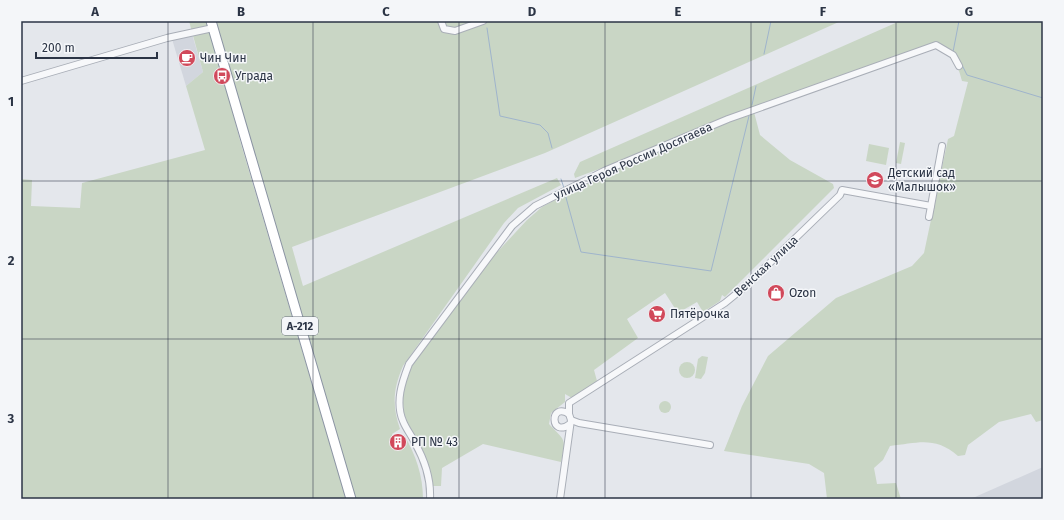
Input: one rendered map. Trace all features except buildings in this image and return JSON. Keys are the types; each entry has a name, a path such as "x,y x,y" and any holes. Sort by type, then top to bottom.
{"highway":[{"name":"А-212","path":"212,24 351,499"}],"street":[{"path":"441,21 444,29 455,31 484,21"},
{"path":"21,81 212,24"},
{"name":"улица Героя России Досягаева","path":"430,499 426,469 416,444 403,421 400,395 402,381 409,364 512,226 535,206 604,171 728,119 936,45 953,55 959,66"},
{"path":"929,217 942,146"},
{"name":"Венская улица","path":"570,420 569,403 725,303 810,225 840,195 842,190 931,206"},
{"path":"560,499 570,420 578,424 710,445"}],"shaded area":[{"path":"192,34 203,72 186,86 172,39"},
{"path":"1043,467 1043,499 967,499 975,497"}],"green space":[{"path":"189,21 208,21 241,144 346,499 21,499 21,179 32,180 31,206 80,208 82,183 205,150 186,86 203,72"},
{"path":"215,21 841,21 545,153 292,247 303,286 557,178 561,185 518,208 504,223 403,366 397,382 395,398 397,421 400,429 392,434 396,450 404,448 400,436 404,435 412,450 422,482 423,499 354,499"},
{"path":"900,21 1043,21 1043,420 1036,422 1031,414 999,422 968,445 965,455 958,456 942,446 926,442 890,446 883,460 874,468 877,484 896,483 901,499 827,499 824,473 809,464 724,451 742,406 768,356 836,298 912,266 924,253 948,139 954,136 968,82 962,81 956,64 950,56 934,48 933,45 575,178 574,174 580,162"},
{"path":"754,112 760,135 790,160 833,184 834,188 725,297 722,295 720,301 703,312 697,302 678,313 665,293 627,319 638,338 594,370 597,381 572,398 565,394 565,402 551,413 549,424 562,438 564,444 561,462 483,444 442,468 441,486 431,486 405,421 402,395 411,365 489,261 527,220 542,207 638,159"},
{"path":"900,142 905,143 901,164 896,163"},
{"path":"869,144 889,148 886,165 866,161"},
{"path":"702,356 708,357 705,373 701,379 695,378 698,359"},
{"path":"687,362 693,364 695,370 693,376 687,378 681,376 679,370 681,364"},
{"path":"663,401 667,401 671,407 667,413 663,413 659,409 659,405"}],"waterway":[{"path":"764,54 771,21"},
{"path":"953,52 959,21"},
{"path":"487,28 500,116 540,125 548,133 552,148"},
{"path":"962,65 967,75 1043,98"},
{"path":"752,105 756,86"},
{"path":"565,194 581,252 711,271 749,116"},
{"path":"561,179 564,188"}],"place":[{"name":"Чин Чин","path":"187,58"},
{"name":"Уграда","path":"222,76"},
{"name":"Детский сад «Малышок»","path":"875,180"},
{"name":"Ozon","path":"776,293"},
{"name":"Пятёрочка","path":"657,314"},
{"name":"РП № 43","path":"398,442"}]}
